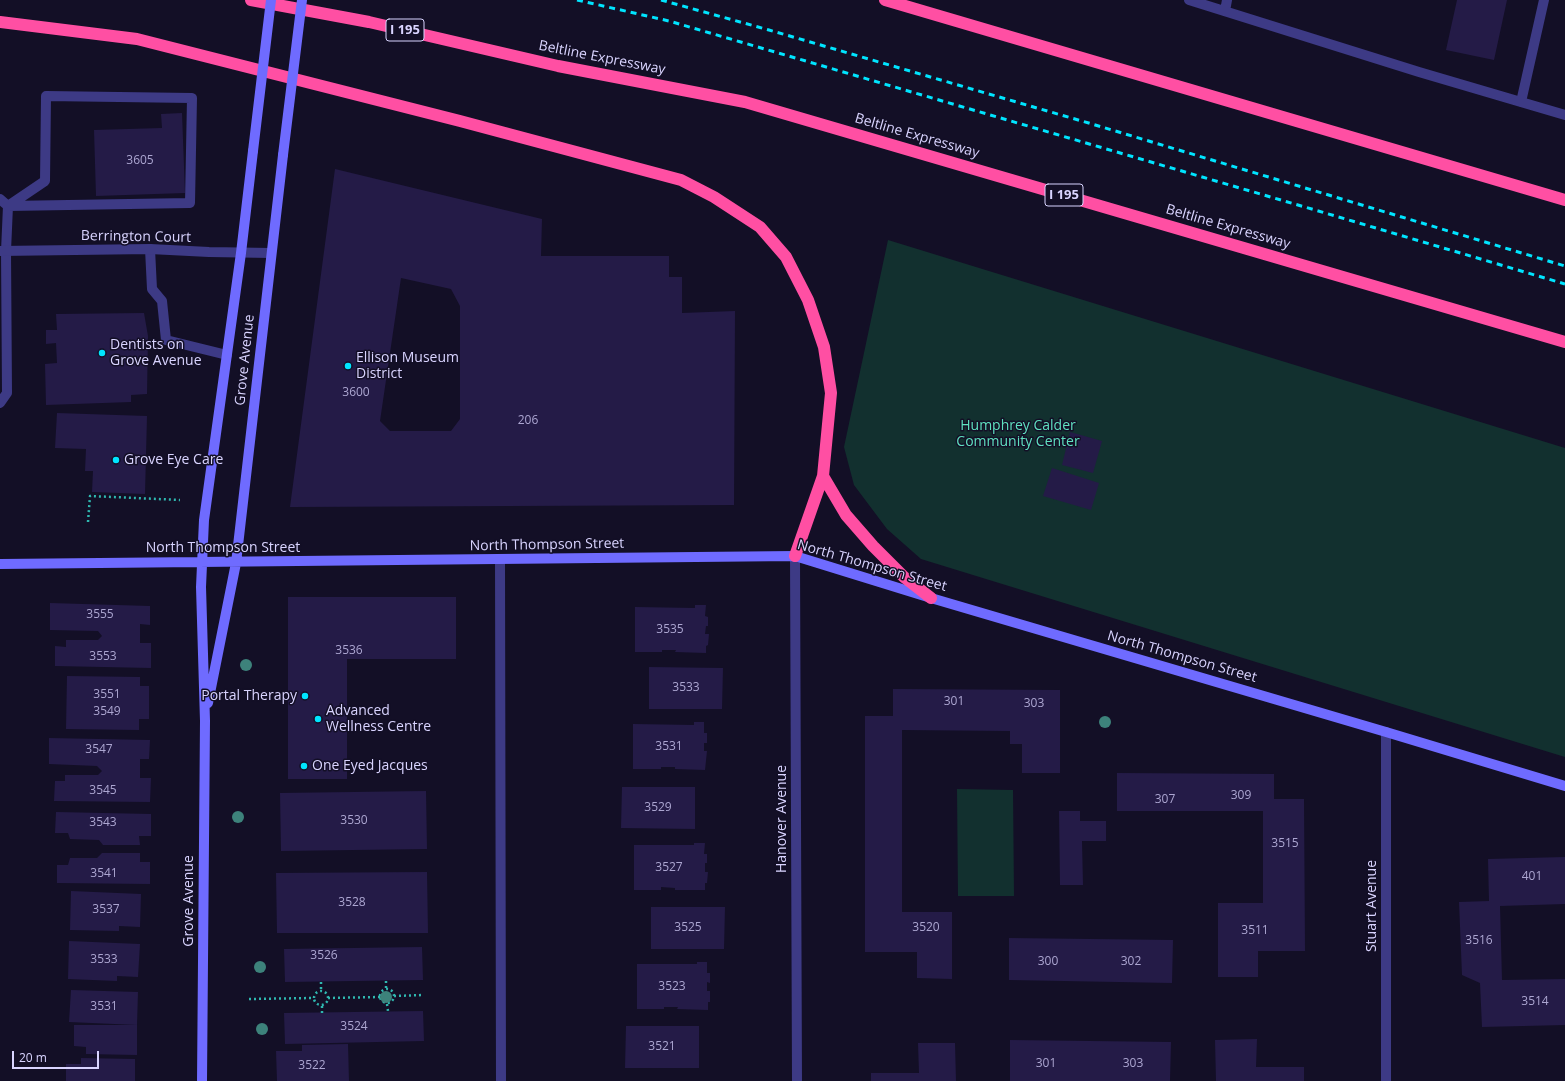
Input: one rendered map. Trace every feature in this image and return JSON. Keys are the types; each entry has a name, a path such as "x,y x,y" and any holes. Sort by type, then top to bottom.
{"highway":[{"name":"Beltline Expressway","path":"251,0 369,22 558,66 745,102 1565,342"},
{"path":"885,0 1565,200"},
{"path":"0,22 137,39 453,119 681,180 714,197 760,227 786,257 808,300 824,347 831,393 823,476 795,556"},
{"path":"823,476 846,515 873,546 904,577 931,598"}],"main road":[{"name":"Grove Avenue","path":"202,1081 204,721 201,587 204,520 241,253 271,0"},
{"name":"Grove Avenue","path":"204,721 236,563 271,253 302,0"},
{"name":"North Thompson Street","path":"0,564 236,563 795,556 931,598 1565,786"}],"street":[{"path":"1190,0 1565,115"},
{"path":"1225,11 1227,0"},
{"path":"1521,102 1544,0"},
{"path":"0,199 8,206 190,203 192,98 46,96 45,180 8,206 3,251 7,393 0,403"},
{"path":"150,249 152,289 162,301 166,340 227,355"},
{"name":"Berrington Court","path":"3,251 150,249 271,253"},
{"name":"Hanover Avenue","path":"795,556 797,1081"},
{"path":"500,559 501,1081"},
{"name":"Stuart Avenue","path":"1386,732 1386,1081"}],"path":[{"path":"88,522 90,496 180,500"},
{"path":"386,981 386,989"},
{"path":"320,982 321,991"},
{"path":"386,989 392,991 394,996 392,1002 388,1004"},
{"path":"386,989 381,992 380,997 383,1003 388,1004"},
{"path":"321,991 326,993 328,998 328,1002 322,1006"},
{"path":"321,991 317,992 314,998 315,1003 322,1006"},
{"path":"394,996 424,995"},
{"path":"328,998 380,997"},
{"path":"249,999 314,998"},
{"path":"388,1004 388,1011"},
{"path":"322,1006 322,1012"}],"green space":[{"name":"Humphrey Calder Community Center","path":"888,240 1565,448 1565,757 921,559 887,529 854,485 844,447"},
{"path":"957,789 1013,790 1014,896 958,896"}],"building":[{"path":"1457,0 1507,0 1494,60 1446,50"},
{"path":"182,113 185,193 96,196 94,130 162,128 161,114"},
{"name":"Ellison Museum District","path":"335,169 542,219 541,256 669,256 669,277 682,277 682,313 735,311 734,505 290,507","holes":["401,278 451,289 460,306 460,419 451,431 390,431 380,421"]},
{"name":"Dentists on Grove Avenue","path":"144,313 148,336 147,394 131,395 131,402 46,405 45,364 57,363 56,343 46,344 46,330 57,330 56,314"},
{"name":"Grove Eye Care","path":"57,413 147,416 145,494 92,492 93,471 85,471 86,449 55,448"},
{"path":"1070,432 1102,441 1093,473 1062,465"},
{"path":"1052,468 1099,483 1091,510 1043,496"},
{"name":"Advanced Wellness Centre","path":"288,597 456,597 456,659 347,659 347,779 288,779"},
{"path":"50,603 150,606 150,625 140,624 140,643 151,643 151,668 55,666 55,646 66,647 66,640 98,640 102,636 98,631 50,630"},
{"path":"695,605 706,605 705,616 708,617 708,626 706,626 705,634 709,634 706,653 675,652 676,650 662,650 662,652 635,652 635,607 695,608"},
{"path":"649,667 723,668 722,709 649,709"},
{"path":"67,676 140,677 140,686 149,686 149,719 139,719 139,730 66,729"},
{"path":"893,689 1060,690 1060,773 1022,773 1022,744 1010,744 1010,731 902,730 902,912 952,912 952,979 917,978 917,952 865,952 865,716 893,716"},
{"path":"694,722 704,722 704,733 707,733 707,743 704,743 704,751 707,751 705,770 675,769 675,767 661,767 661,769 633,769 633,724 694,725"},
{"path":"49,738 150,740 149,759 140,759 140,778 151,778 150,802 54,801 55,781 65,781 65,775 98,775 102,771 97,766 49,764"},
{"path":"1117,773 1274,774 1274,799 1304,799 1305,951 1258,951 1258,977 1218,977 1218,903 1263,903 1263,811 1117,811"},
{"path":"622,787 695,787 695,829 621,828"},
{"path":"426,791 427,849 281,851 280,793"},
{"path":"1059,811 1080,811 1080,821 1106,821 1106,841 1082,841 1083,885 1060,885"},
{"path":"56,812 151,814 151,836 139,836 140,845 103,845 99,840 70,839 68,833 55,833"},
{"path":"694,843 705,843 704,854 707,854 707,863 705,863 705,872 708,872 705,890 675,890 675,888 661,887 661,890 634,890 634,845 694,845"},
{"path":"102,853 140,853 140,862 150,862 150,884 57,883 57,865 68,865 70,858 97,858"},
{"path":"1565,857 1565,904 1500,906 1502,980 1565,979 1565,1025 1482,1027 1480,983 1462,975 1459,902 1489,901 1488,859"},
{"path":"427,872 428,933 277,933 276,873"},
{"path":"71,891 141,894 140,927 119,926 119,931 70,930"},
{"path":"651,907 725,907 724,949 651,949"},
{"path":"1009,938 1173,940 1172,983 1009,980"},
{"path":"69,941 140,944 138,977 117,976 117,981 68,979"},
{"path":"422,947 423,980 285,982 284,949"},
{"path":"697,962 707,962 707,973 710,973 710,983 707,982 707,991 710,991 708,1010 677,1009 678,1007 664,1007 664,1009 637,1009 637,964 697,964"},
{"path":"71,990 138,992 137,1025 69,1022"},
{"path":"423,1011 424,1041 285,1044 284,1013"},
{"path":"74,1025 137,1025 137,1055 86,1054 86,1047 74,1046"},
{"path":"626,1026 699,1026 699,1068 625,1068"},
{"path":"1257,1039 1256,1067 1304,1067 1304,1081 1216,1081 1215,1040"},
{"path":"1010,1040 1171,1042 1170,1081 1010,1081"},
{"path":"918,1043 955,1043 956,1081 871,1081 871,1073 919,1073"},
{"path":"348,1044 349,1081 277,1081 276,1051 302,1051 302,1045"},
{"path":"81,1058 135,1059 135,1081 66,1081 66,1064 81,1064"}],"railway":[{"path":"577,0 669,21 1565,284"},
{"path":"661,0 1092,124 1565,266"}],"place":[{"name":"Dentists on Grove Avenue","path":"102,353"},
{"name":"Ellison Museum District","path":"348,366"},
{"name":"Grove Eye Care","path":"116,460"},
{"name":"Portal Therapy","path":"305,696"},
{"name":"Advanced Wellness Centre","path":"318,719"},
{"name":"One Eyed Jacques","path":"304,766"}]}
